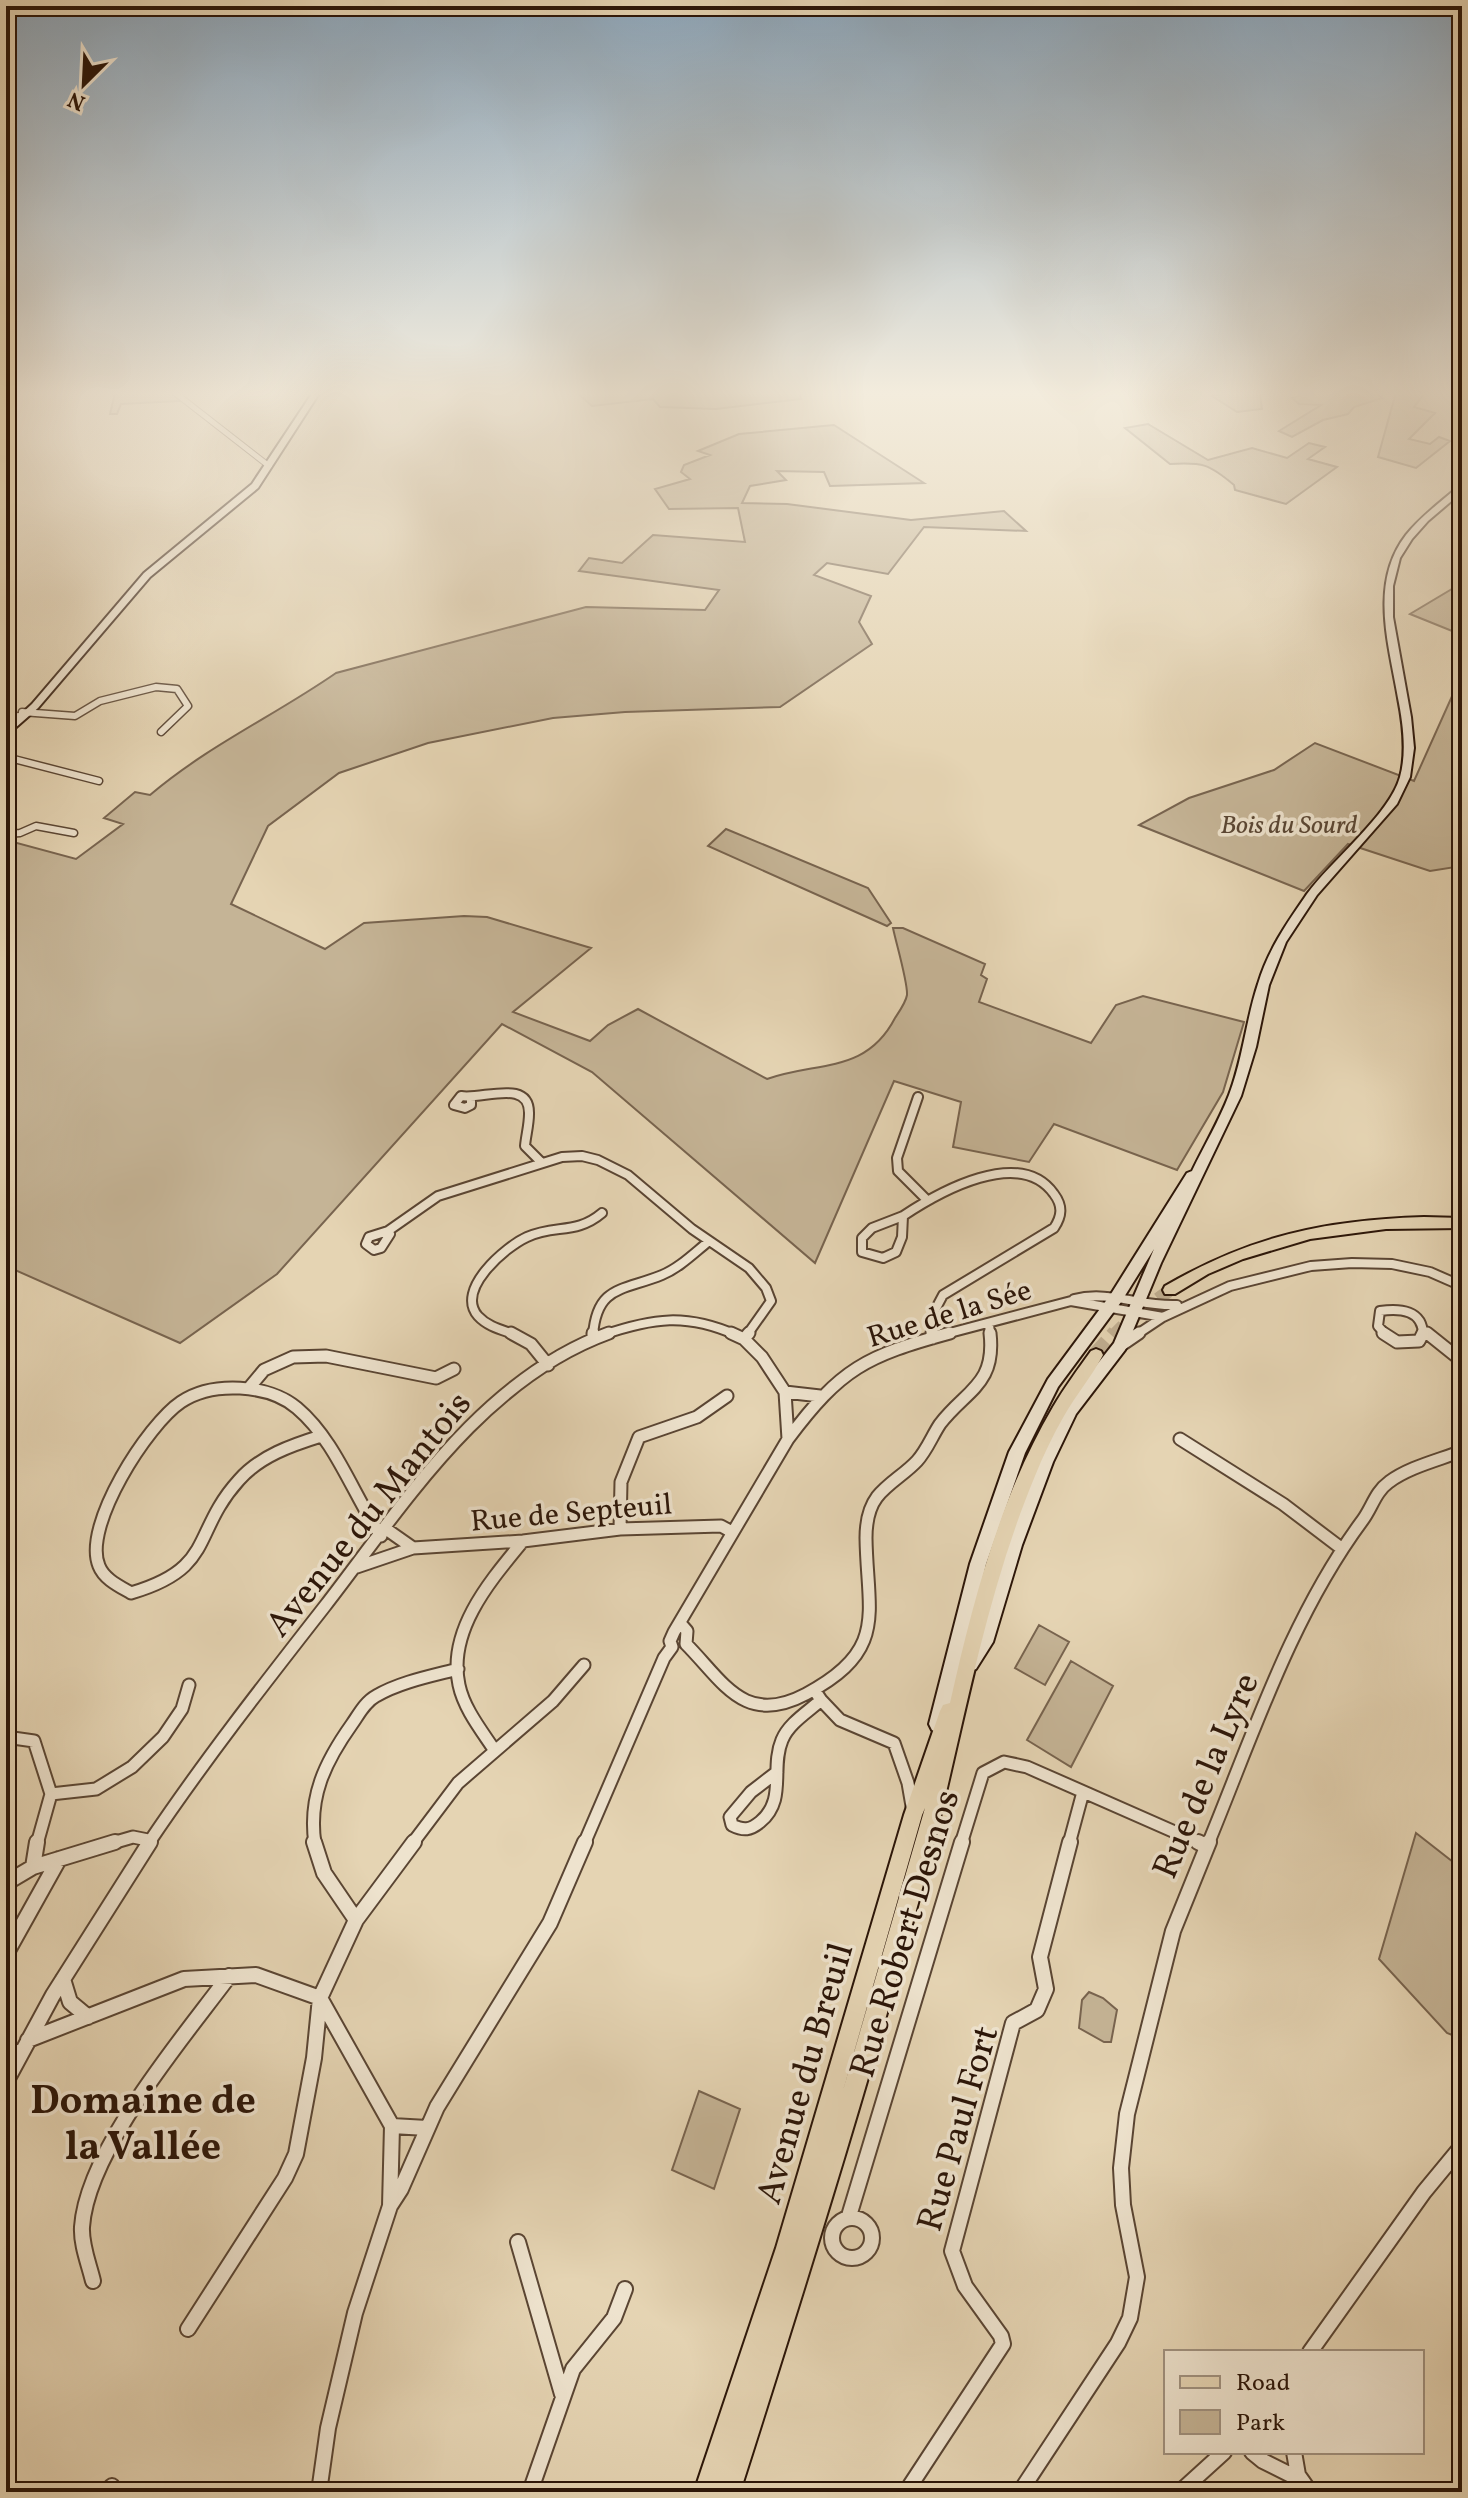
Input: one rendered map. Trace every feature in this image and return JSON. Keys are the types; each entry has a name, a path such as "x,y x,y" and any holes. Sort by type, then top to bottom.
{"main road":[{"path":"11,723 51,685 147,575 229,509"},
{"path":"963,1673 984,1642 1014,1545 1045,1462 1070,1410 1120,1346 1241,1081 1263,985 1280,942 1313,893 1393,802 1405,779 1395,696 1388,592 1396,559 1413,530 1438,509"},
{"path":"913,1815 978,1564 1017,1452 1053,1383 1112,1303 1180,1191 1207,1157"},
{"path":"1170,1290 1235,1256 1302,1235 1393,1222 1462,1223"},
{"name":"Avenue du Breuil","path":"706,2492 787,2248 913,1815 963,1673 1000,1547 1024,1479 1060,1405 1096,1355"},
{"name":"Avenue du Breuil","path":"728,2492 842,2139 877,2018 937,1799 963,1673"}],"street":[{"path":"11,723 75,716 100,701 156,687 177,689 188,706 161,732"},
{"path":"6,757 99,781"},
{"path":"6,834 20,833 36,826 74,833"},
{"path":"471,1099 498,1091 513,1092 525,1099 530,1109 525,1146 542,1163"},
{"path":"918,1097 897,1158 898,1171 926,1199"},
{"path":"390,1234 408,1214 450,1190 481,1184 542,1163 580,1156 617,1168 708,1242 753,1270 767,1285 771,1301 744,1339"},
{"path":"903,1216 899,1251 891,1258 875,1259 862,1252 861,1240 865,1232 903,1216 926,1199 988,1176 1014,1172 1034,1176 1047,1184 1057,1196 1062,1209 1054,1228 948,1290 936,1301 931,1322 933,1338"},
{"path":"548,1365 527,1340 484,1323 473,1310 470,1296 475,1285 513,1244 533,1234 588,1227 602,1213"},
{"path":"593,1339 593,1315 607,1294 664,1274 708,1242"},
{"path":"1120,1346 1183,1305 1242,1281 1336,1264 1392,1263 1416,1267 1462,1286"},
{"path":"1145,1287 1155,1299 1183,1305"},
{"name":"Rue de la Sée","path":"788,1439 820,1396 847,1373 891,1349 1071,1301 1112,1303 1137,1309"},
{"path":"1137,1309 1183,1305"},
{"path":"1424,1331 1419,1341 1397,1342 1382,1333 1377,1316 1392,1307 1407,1310 1419,1319 1424,1331 1462,1361"},
{"path":"1137,1309 1163,1317"},
{"name":"Avenue du Mantois","path":"6,2082 63,1979 148,1840 460,1434 500,1398 593,1339 638,1323 674,1318 715,1326 744,1339 762,1357 785,1392 788,1439"},
{"path":"777,1772 767,1776 739,1804 730,1817 732,1825 739,1830 750,1830 766,1819 773,1807 780,1781 777,1772 781,1741 857,1651 871,1620 867,1528 871,1506 883,1488 918,1460 942,1422 970,1399 984,1380 994,1352 989,1323"},
{"path":"249,1388 264,1370 293,1357 326,1356 436,1378 454,1369"},
{"path":"321,1436 285,1448 254,1466 233,1487 203,1547 183,1570 157,1587 131,1593 110,1581 97,1561 100,1527 121,1479 151,1433 181,1402 206,1391 249,1388 295,1406 321,1436 332,1450 361,1509 383,1532 413,1548"},
{"path":"785,1392 820,1396"},
{"path":"620,1529 621,1482 639,1437 687,1424 715,1408 727,1396"},
{"path":"672,1647 670,1641 680,1623 788,1439"},
{"path":"1180,1439 1283,1504 1341,1548"},
{"name":"Rue de la Lyre","path":"1020,2492 1118,2343 1130,2318 1137,2277 1123,2205 1121,2168 1127,2114 1138,2081 1173,1931 1274,1683 1319,1584 1341,1548 1365,1518 1378,1492 1391,1480 1462,1451"},
{"name":"Rue de Septeuil","path":"357,1567 413,1548 523,1541 620,1529 721,1526 732,1532"},
{"path":"495,1751 458,1684 461,1636 496,1573 523,1541"},
{"path":"680,1623 687,1631 686,1644"},
{"path":"686,1644 701,1658 721,1687 742,1701 767,1705 818,1696"},
{"path":"672,1647 678,1649 686,1644"},
{"path":"319,2492 328,2428 355,2313 390,2206 401,2189 427,2128 550,1923 664,1658 672,1647"},
{"path":"188,2329 285,2178 296,2154 314,2058 320,1998 356,1920 458,1783 553,1701 584,1665"},
{"path":"356,1920 334,1895 314,1854 311,1803 334,1747 372,1698 458,1669"},
{"path":"51,1794 96,1789 132,1767 163,1737 182,1709 189,1685"},
{"path":"818,1696 840,1720 894,1743 908,1783 913,1815"},
{"path":"6,1737 34,1741 51,1794 40,1826 33,1867"},
{"name":"Rue Robert Desnos","path":"849,2216 983,1773 1004,1762 1027,1767 1206,1846"},
{"name":"Rue Paul Fort","path":"906,2492 1003,2344 1001,2336 955,2267 952,2251 1013,2023 1037,2010 1046,1989 1040,1957 1083,1792"},
{"path":"6,1883 33,1867 59,1859 133,1837 148,1840"},
{"path":"6,1954 59,1859"},
{"path":"6,2056 88,2017 184,1979 256,1975 320,1998 392,2126 390,2206"},
{"path":"93,2281 82,2227 95,2173 151,2086 229,1976"},
{"path":"63,1979 70,2002 88,2017"},
{"path":"392,2126 427,2128"},
{"path":"1311,2350 1424,2192 1462,2146"},
{"path":"518,2242 562,2394"},
{"path":"530,2492 573,2369 614,2318 625,2289"},
{"path":"1180,2492 1222,2454"},
{"path":"1254,2454 1305,2486"},
{"path":"1276,2466 1288,2460 1292,2454"},
{"path":"1294,2454 1305,2486"}],"green space":[{"path":"738,509 822,509 911,520 1004,511 1026,531 924,527 888,574 827,563 814,575 871,596 859,622 872,644 780,707 625,712 553,718 428,743 339,773 268,826 231,904 325,949 364,923 464,916 487,917 591,948 513,1012 590,1041 608,1025 638,1009 767,1079 839,1063 870,1049 883,1036 907,995 893,928 903,928 985,964 981,975 987,979 979,1002 1091,1043 1116,1005 1143,996 1244,1022 1223,1092 1177,1170 1054,1124 1029,1162 953,1147 961,1102 894,1081 815,1263 592,1072 502,1024 277,1274 180,1343 6,1266 6,840 76,859 123,824 104,818 135,792 150,795 195,761 336,673 586,607 705,610 719,590 579,571 589,558 622,563 653,535 745,542"},
{"path":"1462,583 1462,635 1410,614"},
{"name":"Bois du Sourd","path":"1462,674 1462,866 1430,871 1348,844 1304,891 1139,825 1189,798 1274,770 1315,743 1414,781"},
{"path":"726,829 868,888 891,923 887,926 708,846"},
{"path":"1039,1625 1069,1642 1045,1685 1015,1668"},
{"path":"1071,1661 1113,1686 1071,1767 1027,1740"},
{"path":"1416,1833 1462,1869 1462,2039 1447,2033 1379,1959"},
{"path":"1089,1992 1103,1998 1117,2010 1111,2042 1104,2042 1079,2028 1082,2000"},
{"path":"699,2091 740,2109 714,2189 672,2170"}],"tunnel":[{"path":"1116,1333 1170,1290"},
{"path":"1096,1355 1116,1333"}],"district":[{"name":"Domaine de la Vallée","path":"143,2122"}]}
